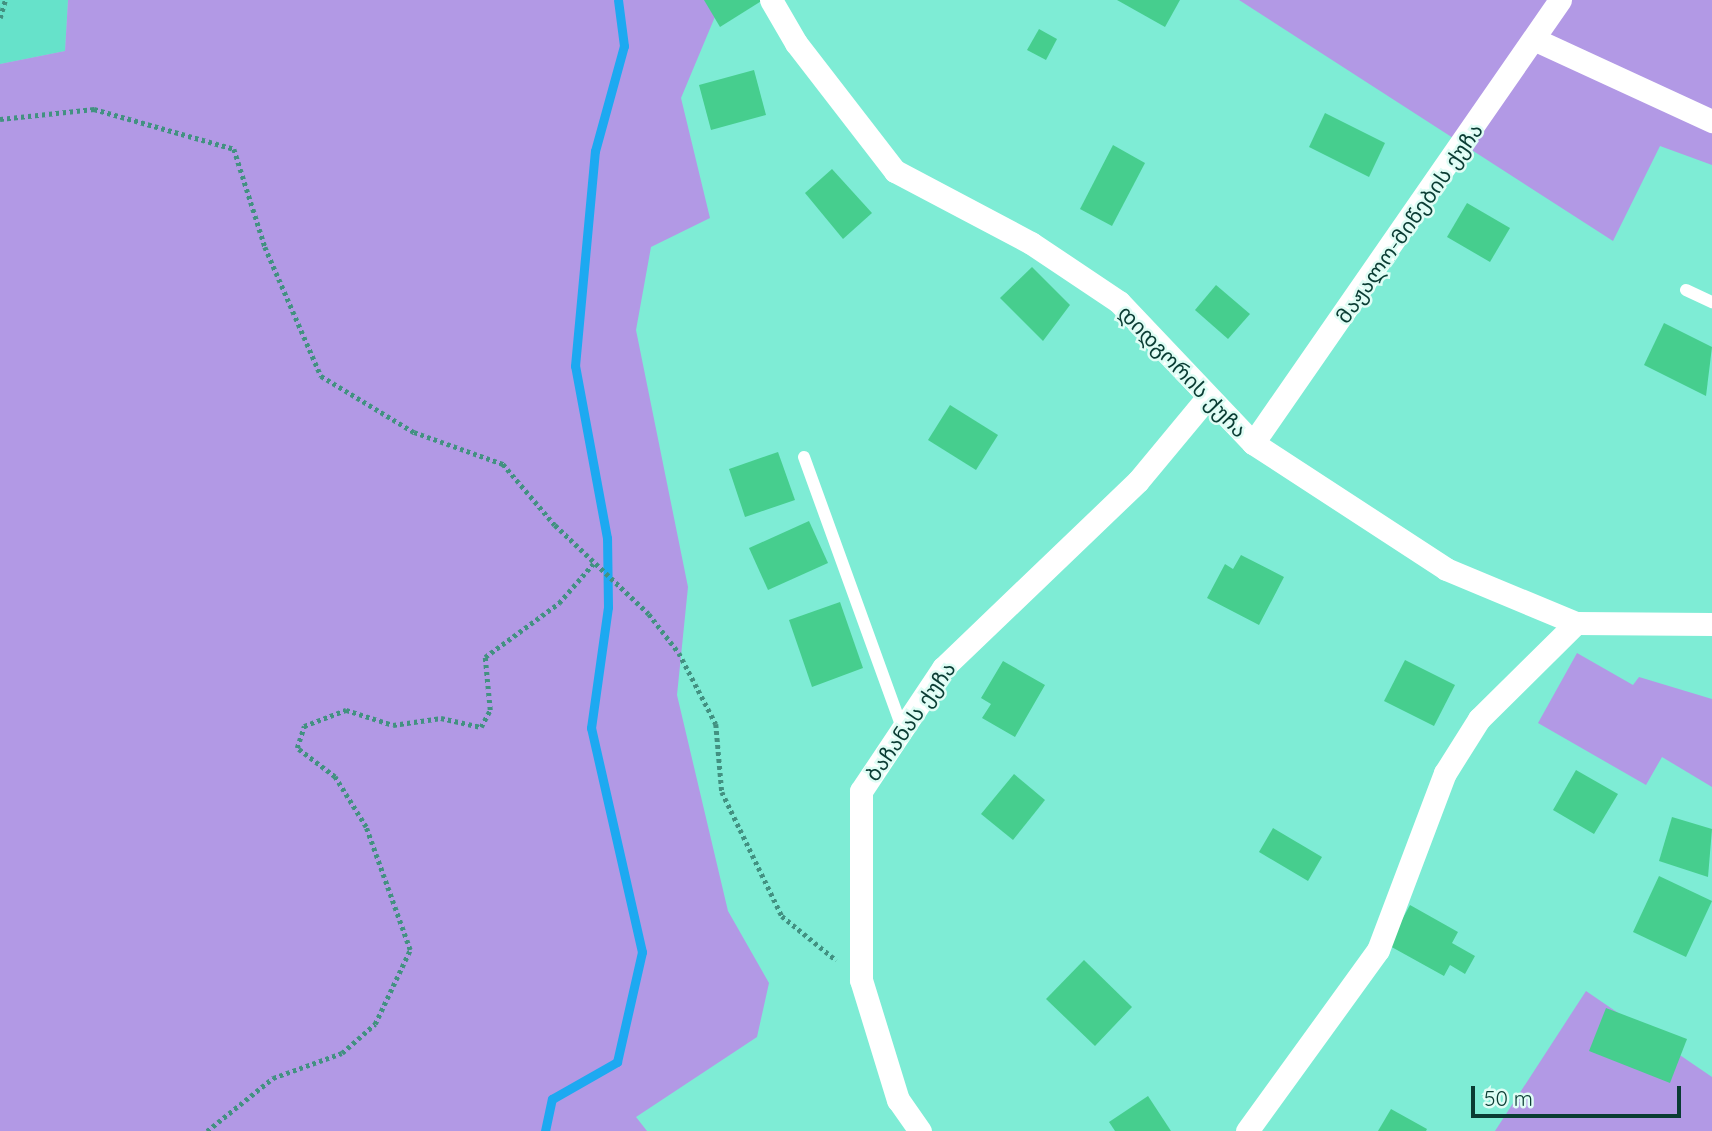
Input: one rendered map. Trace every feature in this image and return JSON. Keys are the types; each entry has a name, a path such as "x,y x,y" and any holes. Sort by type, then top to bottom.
{"street":[{"name":"დიდგორის ქუჩა","path":"771,0 796,43 895,171 1031,243 1119,302 1206,399 1253,443 1446,569 1576,623 1712,625"},
{"name":"მაჟალო-მიწების ქუჩა","path":"1253,443 1538,41 1560,0"},
{"path":"1538,41 1712,121"},
{"name":"ბაჩანას ქუჩა","path":"920,1131 898,1100 862,980 861,791 943,668 1138,481 1206,399"},
{"path":"1247,1131 1378,950 1445,773 1479,719 1576,623"}],"lane":[{"path":"1686,290 1712,302"},
{"path":"804,457 903,729"}],"path":[{"path":"0,18 5,0"},
{"path":"0,119 94,109 234,149 265,247 321,376 414,432 503,464 593,564 649,614 679,653 716,724 722,792 782,916 862,980"},
{"path":"207,1131 274,1078 342,1053 374,1024 410,950 366,827 335,777 297,748 304,726 346,710 393,724 441,718 481,727 490,710 485,657 559,603 593,564"}],"shaded area":[{"path":"0,0 68,0 65,51 0,64"},
{"path":"68,0 722,0 681,98 710,218 651,247 636,330 688,587 677,695 728,911 769,983 757,1037 636,1117 647,1131 0,1131 0,64 65,51"},
{"path":"1239,0 1712,0 1712,165 1660,146 1613,241"},
{"path":"1577,653 1633,685 1639,677 1712,699 1712,787 1662,757 1646,785 1538,723"},
{"path":"1586,991 1712,1077 1712,1131 1495,1131"}],"building":[{"path":"704,0 763,0 720,27"},
{"path":"1117,0 1180,0 1165,27"},
{"path":"1039,29 1057,39 1046,60 1027,50"},
{"path":"754,70 766,115 711,130 699,85"},
{"path":"1325,113 1385,143 1369,177 1309,147"},
{"path":"1113,145 1145,163 1112,226 1080,209"},
{"path":"832,169 872,213 843,239 805,193"},
{"path":"1467,203 1510,228 1490,262 1447,237"},
{"path":"1032,267 1070,305 1043,341 1000,298"},
{"path":"1216,285 1250,314 1228,339 1195,310"},
{"path":"1664,323 1712,347 1706,396 1644,365"},
{"path":"950,405 998,435 976,470 928,440"},
{"path":"778,452 795,500 745,517 729,469"},
{"path":"809,521 828,563 768,590 749,548"},
{"path":"1241,555 1284,577 1259,625 1207,598 1225,564 1233,569"},
{"path":"840,602 863,668 812,687 789,620"},
{"path":"1405,660 1455,685 1434,726 1384,701"},
{"path":"1003,661 1045,685 1015,737 982,718 991,704 981,698"},
{"path":"1576,770 1618,794 1594,834 1553,810"},
{"path":"1014,774 1045,800 1013,840 981,814"},
{"path":"1672,817 1712,829 1708,877 1659,861"},
{"path":"1273,828 1322,857 1308,881 1259,852"},
{"path":"1659,876 1712,901 1686,957 1633,932"},
{"path":"1410,905 1458,932 1452,943 1475,956 1465,974 1450,965 1444,976 1388,945"},
{"path":"1084,960 1132,1007 1095,1046 1046,999"},
{"path":"1606,1008 1687,1039 1670,1083 1589,1051"},
{"path":"1148,1096 1171,1131 1115,1131 1109,1122"},
{"path":"1391,1109 1427,1129 1426,1131 1378,1131"}],"waterway":[{"path":"545,1131 552,1099 617,1062 642,952 591,728 608,607 607,538 575,366 595,151 624,46 618,0"}]}
